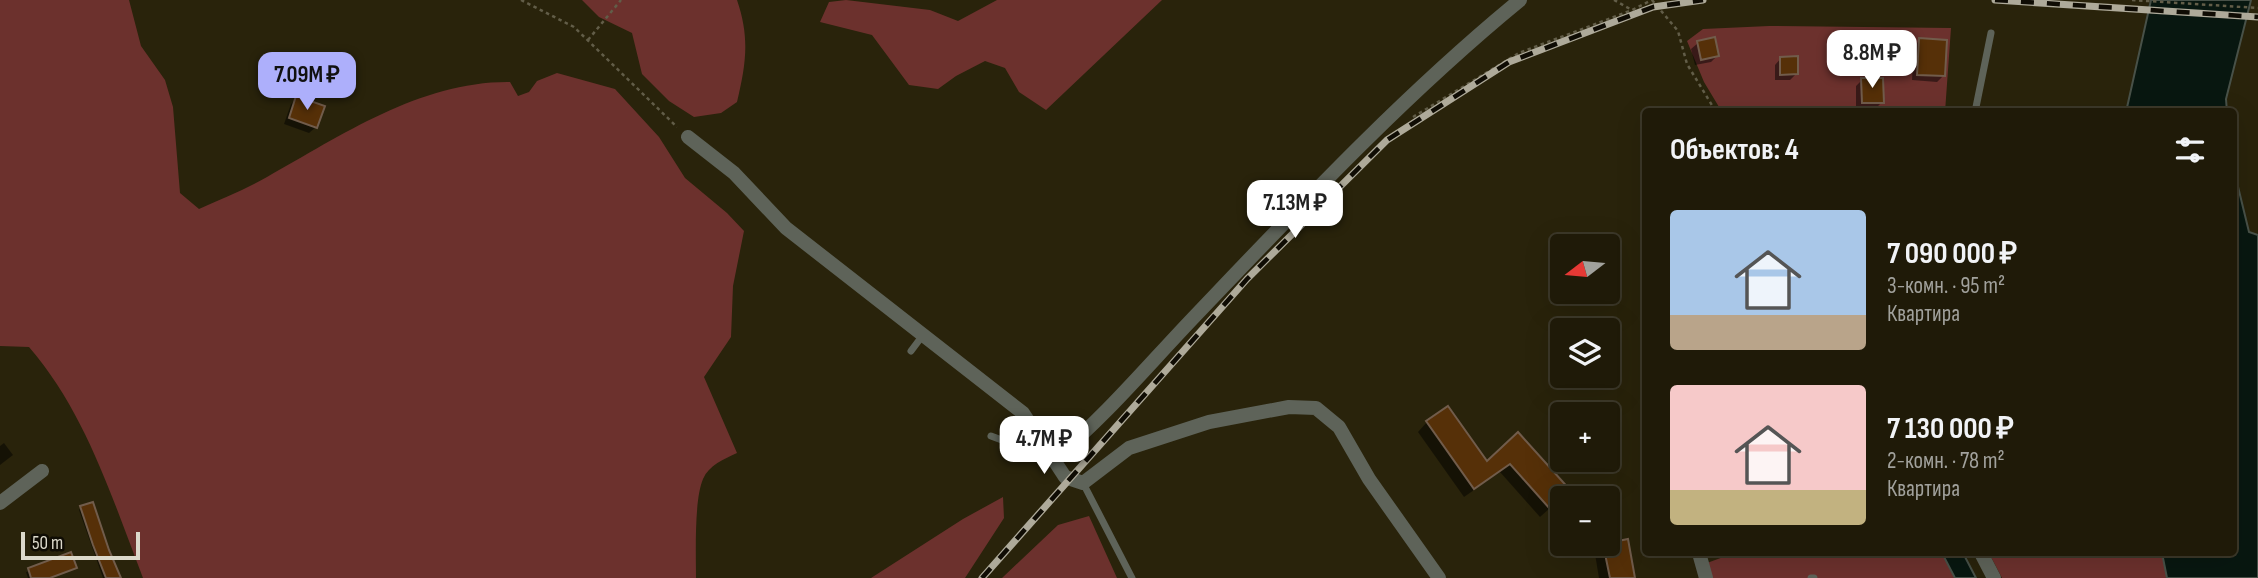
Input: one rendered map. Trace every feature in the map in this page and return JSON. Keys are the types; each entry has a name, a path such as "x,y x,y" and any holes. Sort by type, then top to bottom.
{"street":[{"path":"1054,459 1089,430 1196,315 1355,153 1457,55 1520,0"},
{"path":"688,137 734,173 786,228 1023,413 1065,477 1083,483 1129,447 1209,422 1289,407 1316,408 1339,428 1369,479 1439,578"},
{"path":"0,503 42,471"},
{"path":"1700,556 1706,578"},
{"path":"1983,556 1994,578"}],"lane":[{"path":"1976,108 1991,33"},
{"path":"911,351 923,335"},
{"path":"991,436 1054,459"},
{"path":"1083,483 1132,578"}],"path":[{"path":"521,0 573,27 688,137"},
{"path":"588,40 621,0"},
{"path":"1614,0 1632,10"},
{"path":"1412,118 1519,53 1652,0 1678,31 1687,64 1714,108"},
{"path":"2132,0 2258,8"}],"shaded area":[{"path":"0,0 129,0 141,46 165,80 173,107 180,193 199,209 259,181 383,113 445,91 477,84 510,82 518,96 529,92 537,81 557,73 615,89 659,137 685,178 744,231 733,286 731,337 704,377 737,453 713,466 700,488 696,578 143,578 96,457 66,400 29,347 0,346"},
{"path":"582,0 737,0 744,27 745,51 737,102 721,113 694,117 669,101 642,74 632,33 599,17"},
{"path":"846,0 930,10 958,21 997,0 1162,0 1046,110 1019,92 1005,68 985,61 938,89 909,85 872,35 820,22 829,2"},
{"path":"2151,0 2251,0 2226,99 2227,108 2127,108"},
{"path":"1769,26 1951,28 1945,108 1720,108 1704,82 1687,41 1703,29"},
{"path":"2237,182 2249,232 2258,235 2258,578 2167,578 2163,556 2237,556"},
{"path":"1003,497 1004,518 965,578 871,578 963,519"},
{"path":"1089,516 1117,578 1002,578 1058,525"},
{"path":"1726,556 1944,556 1955,578 1711,578 1707,563"},
{"path":"1944,556 1965,556 1976,578 1955,578"},
{"path":"1991,556 2163,556 2167,578 2002,578"}],"building":[{"path":"1715,37 1719,56 1701,60 1697,41"},
{"path":"1919,38 1947,40 1945,76 1917,75"},
{"path":"1833,42 1859,44 1858,62 1832,60"},
{"path":"1798,56 1798,74 1780,75 1780,57"},
{"path":"1861,78 1883,78 1884,103 1862,103"},
{"path":"296,96 325,106 317,128 289,118"},
{"path":"1448,406 1487,461 1518,432 1550,468 1550,472 1554,472 1567,486 1550,486 1550,509 1510,464 1474,489 1426,421"},
{"path":"93,502 121,578 106,578 93,545 80,506"},
{"path":"1628,539 1635,578 1610,578 1605,556 1620,556 1620,541"},
{"path":"71,552 77,568 50,578 31,578 28,568"}],"railway":[{"path":"982,578 1247,279 1387,140 1509,62 1653,7 1703,0"},
{"path":"1995,0 2258,17"}]}
